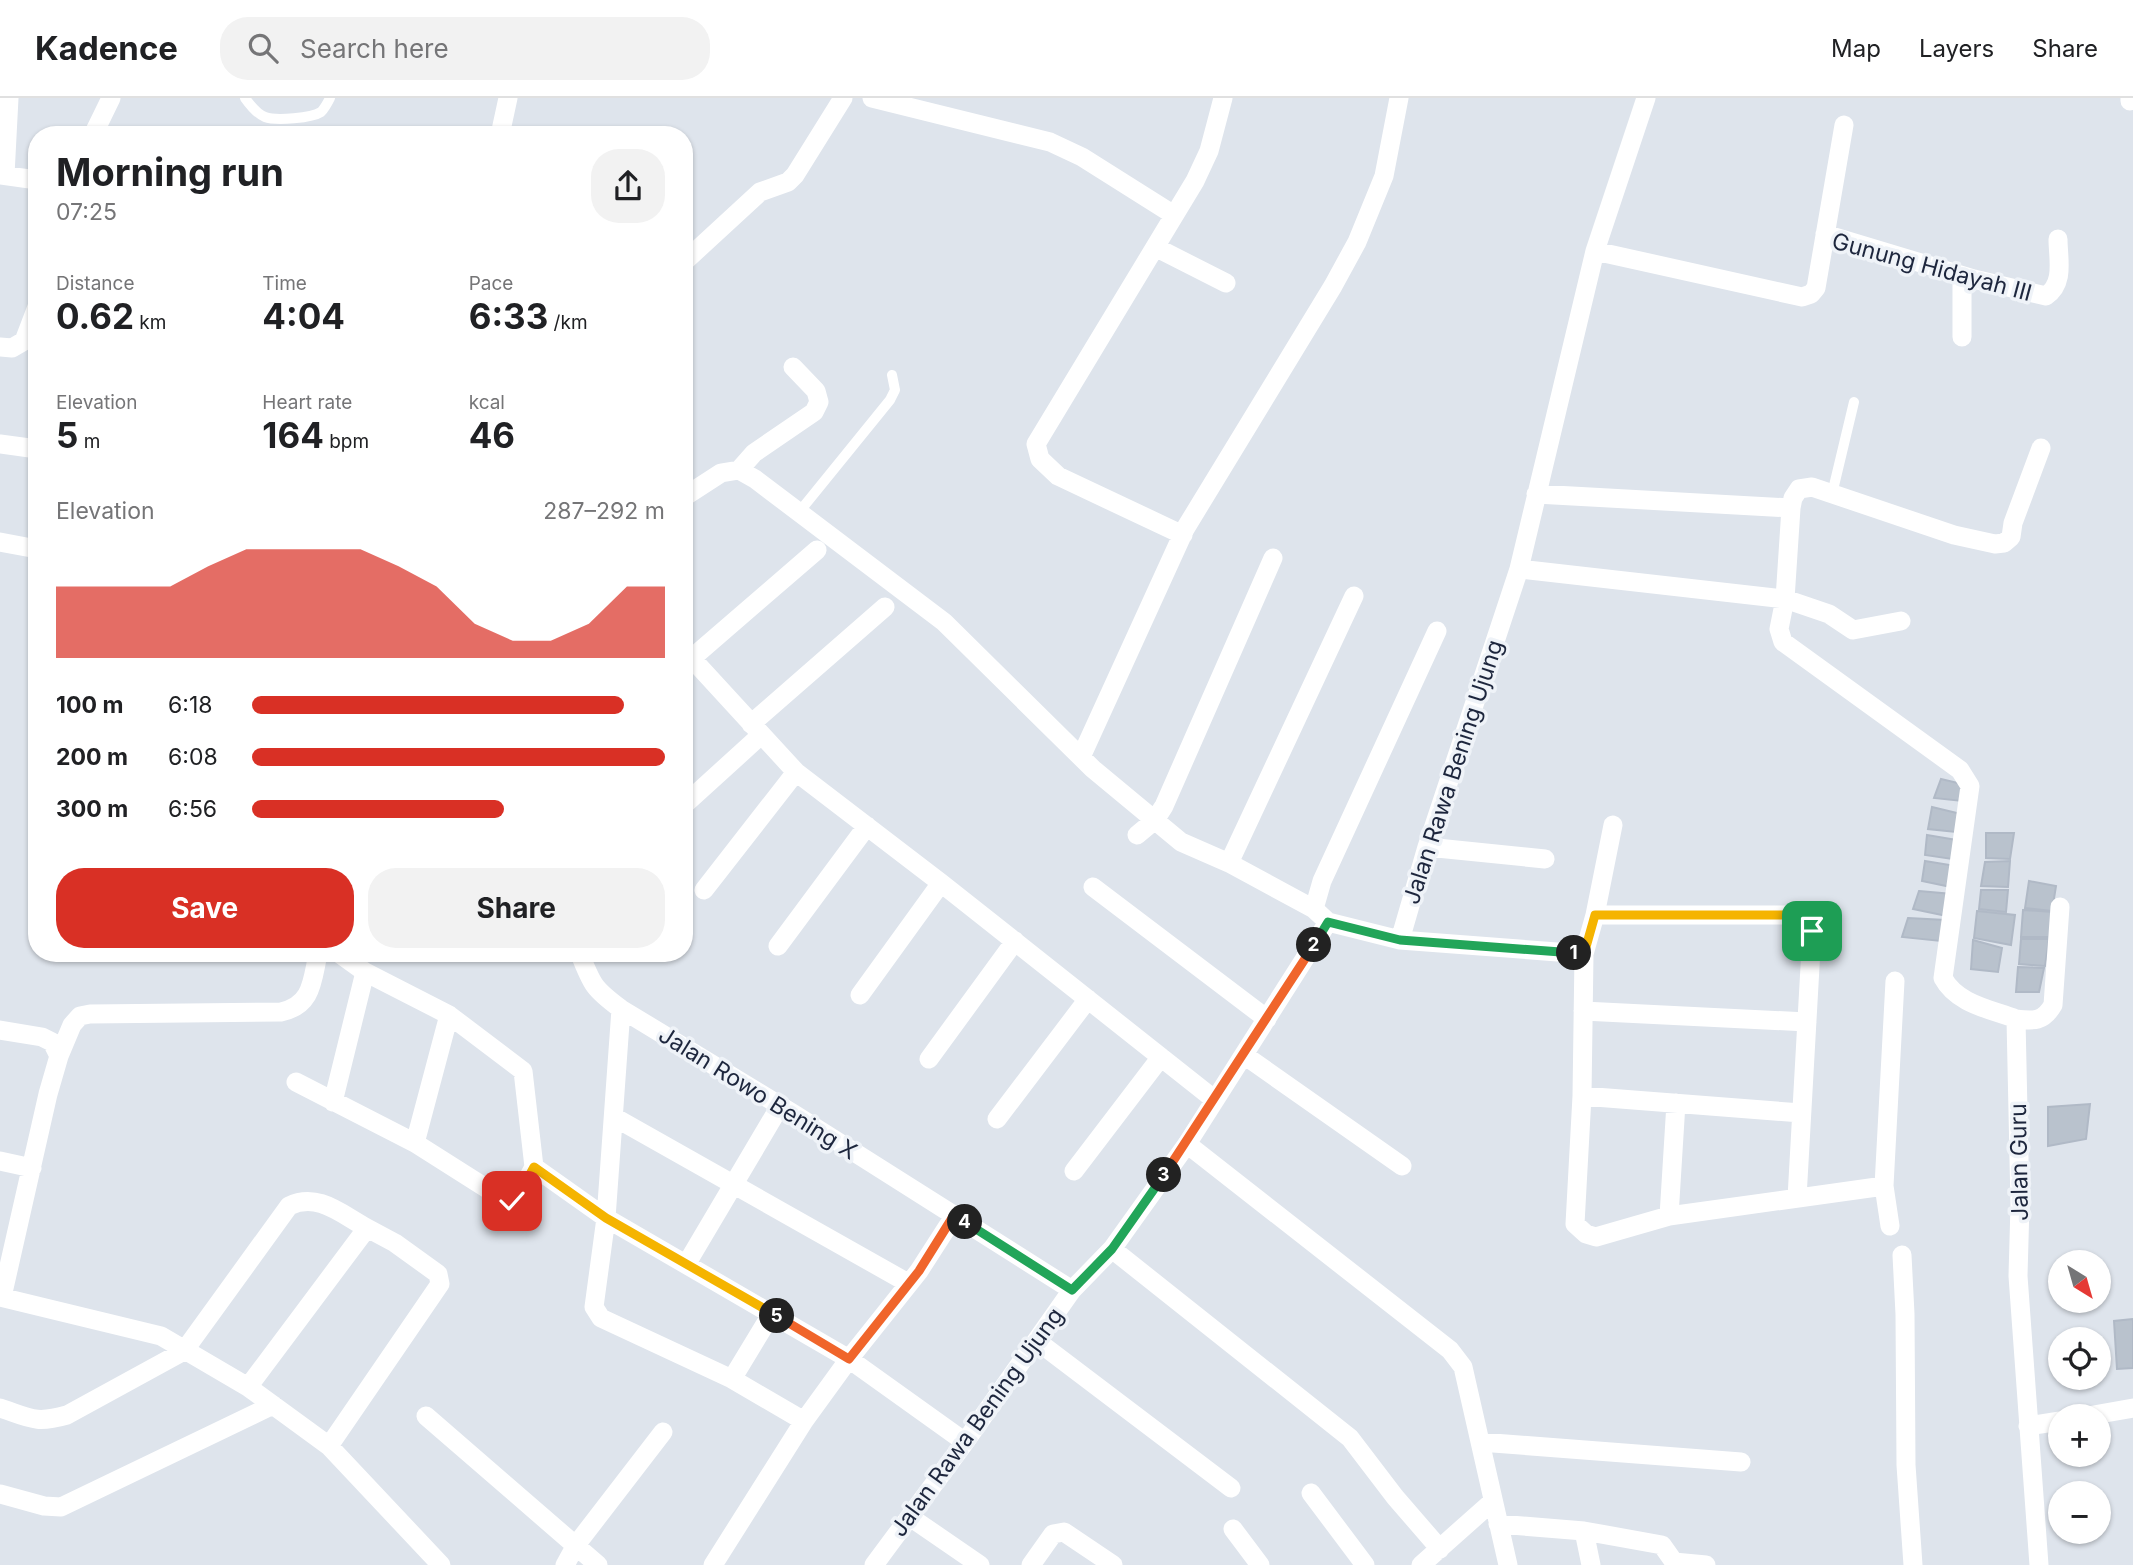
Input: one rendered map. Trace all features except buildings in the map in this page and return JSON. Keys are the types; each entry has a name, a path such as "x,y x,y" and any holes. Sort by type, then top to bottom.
{"street":[{"path":"9,98 3,175 28,179"},
{"path":"96,126 97,98"},
{"path":"97,126 111,98"},
{"path":"502,126 508,98"},
{"path":"693,254 760,192 788,182 795,175 844,98"},
{"path":"872,98 1050,142 1082,157 1174,215"},
{"path":"1183,535 1058,476 1045,466 1037,452 1036,444 1195,181 1209,151 1223,98"},
{"path":"1081,757 1183,535 1357,242 1384,176 1399,98"},
{"name":"Jalan Rawa Bening Ujung","path":"1400,940 1427,847 1518,569 1595,251 1646,98"},
{"path":"1825,234 1844,125"},
{"name":"Gunung Hidayah III","path":"1595,251 1802,297 1811,294 1816,288 1825,234 1962,276 2046,296 2054,291 2059,282 2058,239"},
{"path":"1155,247 1226,283"},
{"path":"1962,276 1962,337"},
{"path":"0,347 12,348 24,341 28,331"},
{"path":"693,491 722,473 739,470 754,453 814,412 819,402 816,391 793,366"},
{"path":"0,443 28,448"},
{"path":"2041,448 2011,537 2004,543 1995,544 1954,535 1812,487 1799,489 1791,508 1785,599 1779,629 1783,642 1960,770 1970,786 1942,978 1949,989 1959,998 2016,1018 2035,1021 2048,1013 2053,1005 2060,907"},
{"path":"739,470 800,511 944,622 1081,757 1181,842 1229,863 1321,916 1400,940 1584,954"},
{"path":"1536,494 1791,508"},
{"path":"0,542 28,547"},
{"path":"693,650 817,550"},
{"path":"1138,835 1155,820 1164,806 1273,558"},
{"path":"1518,569 1785,599 1829,614 1853,630 1901,621"},
{"path":"1229,863 1354,596"},
{"path":"693,791 885,607"},
{"name":"Jalan Rawa Bening Ujung","path":"874,1565 1072,1290 1112,1249 1187,1143 1267,1019 1321,916 1322,881 1437,631"},
{"path":"693,660 796,772 1215,1100"},
{"path":"704,890 796,772"},
{"path":"1613,825 1595,915 1584,954 1582,1096 1576,1224 1586,1234 1596,1237 1669,1216 1884,1186"},
{"path":"778,946 867,826"},
{"path":"1427,847 1545,859"},
{"path":"860,995 941,883"},
{"path":"1093,887 1267,1019"},
{"path":"1595,915 1796,915 1808,921 1812,931 1797,1198"},
{"path":"929,1059 1015,941"},
{"path":"316,962 309,994 293,1009 281,1012 80,1016 72,1025 59,1056 1,1297 160,1336 248,1387 329,1446 441,1565"},
{"path":"296,1083 415,1143 508,1202 517,1198 534,1167 523,1071 449,1015 352,962"},
{"name":"Jalan Rowo Bening X","path":"583,962 593,986 621,1009 1072,1290"},
{"path":"333,1102 366,972"},
{"path":"1890,1226 1884,1186 1895,981"},
{"path":"997,1119 1088,999"},
{"path":"621,1009 606,1218 594,1307 601,1318 732,1379 804,1420"},
{"path":"1583,1011 1807,1021"},
{"path":"415,1143 449,1015"},
{"name":"Jalan Guru","path":"2016,1018 2020,1205 2018,1276 2039,1565"},
{"path":"0,1030 42,1037 52,1042 59,1056"},
{"path":"1244,1055 1402,1166"},
{"path":"1074,1171 1161,1057"},
{"path":"1582,1096 1801,1113"},
{"path":"1669,1216 1676,1104"},
{"path":"687,1263 780,1106"},
{"path":"614,1117 908,1283"},
{"path":"1187,1143 1450,1350 1463,1367 1508,1565"},
{"path":"0,1161 32,1168"},
{"path":"534,1167 606,1218 849,1359 965,1442"},
{"path":"0,1408 45,1421 66,1415 184,1351 289,1206 312,1200 395,1243 438,1274 440,1284 329,1446"},
{"path":"713,1565 804,1420 919,1271 954,1215"},
{"path":"248,1387 367,1228"},
{"path":"1112,1249 1350,1438 1395,1497 1440,1549"},
{"path":"1902,1255 1906,1465 1913,1565"},
{"path":"732,1379 772,1313"},
{"path":"1037,1341 1231,1488"},
{"path":"0,1494 44,1506 61,1507 273,1405"},
{"path":"2111,1412 2133,1408"},
{"path":"426,1416 598,1565"},
{"path":"2028,1426 2048,1423"},
{"path":"565,1565 576,1545 663,1432"},
{"path":"1480,1442 1741,1462"},
{"path":"1311,1493 1365,1565"},
{"path":"1421,1565 1493,1501"},
{"path":"910,1517 980,1565"},
{"path":"1498,1524 1584,1531 1662,1545 1674,1564 1706,1565"},
{"path":"1233,1528 1260,1565"},
{"path":"1584,1531 1591,1565"},
{"path":"1031,1565 1053,1534 1064,1532 1113,1565"}],"lane":[{"path":"245,98 263,117 275,118 310,116 320,112 330,98"},
{"path":"800,511 890,400 895,390 892,375"},
{"path":"1832,494 1854,402"}],"route":[{"path":"512,1201 517,1198 534,1167 606,1218 849,1359 919,1271 954,1215 1072,1290 1112,1249 1187,1143 1328,922 1400,940 1584,954 1595,915 1796,915 1808,921 1812,931"}]}
